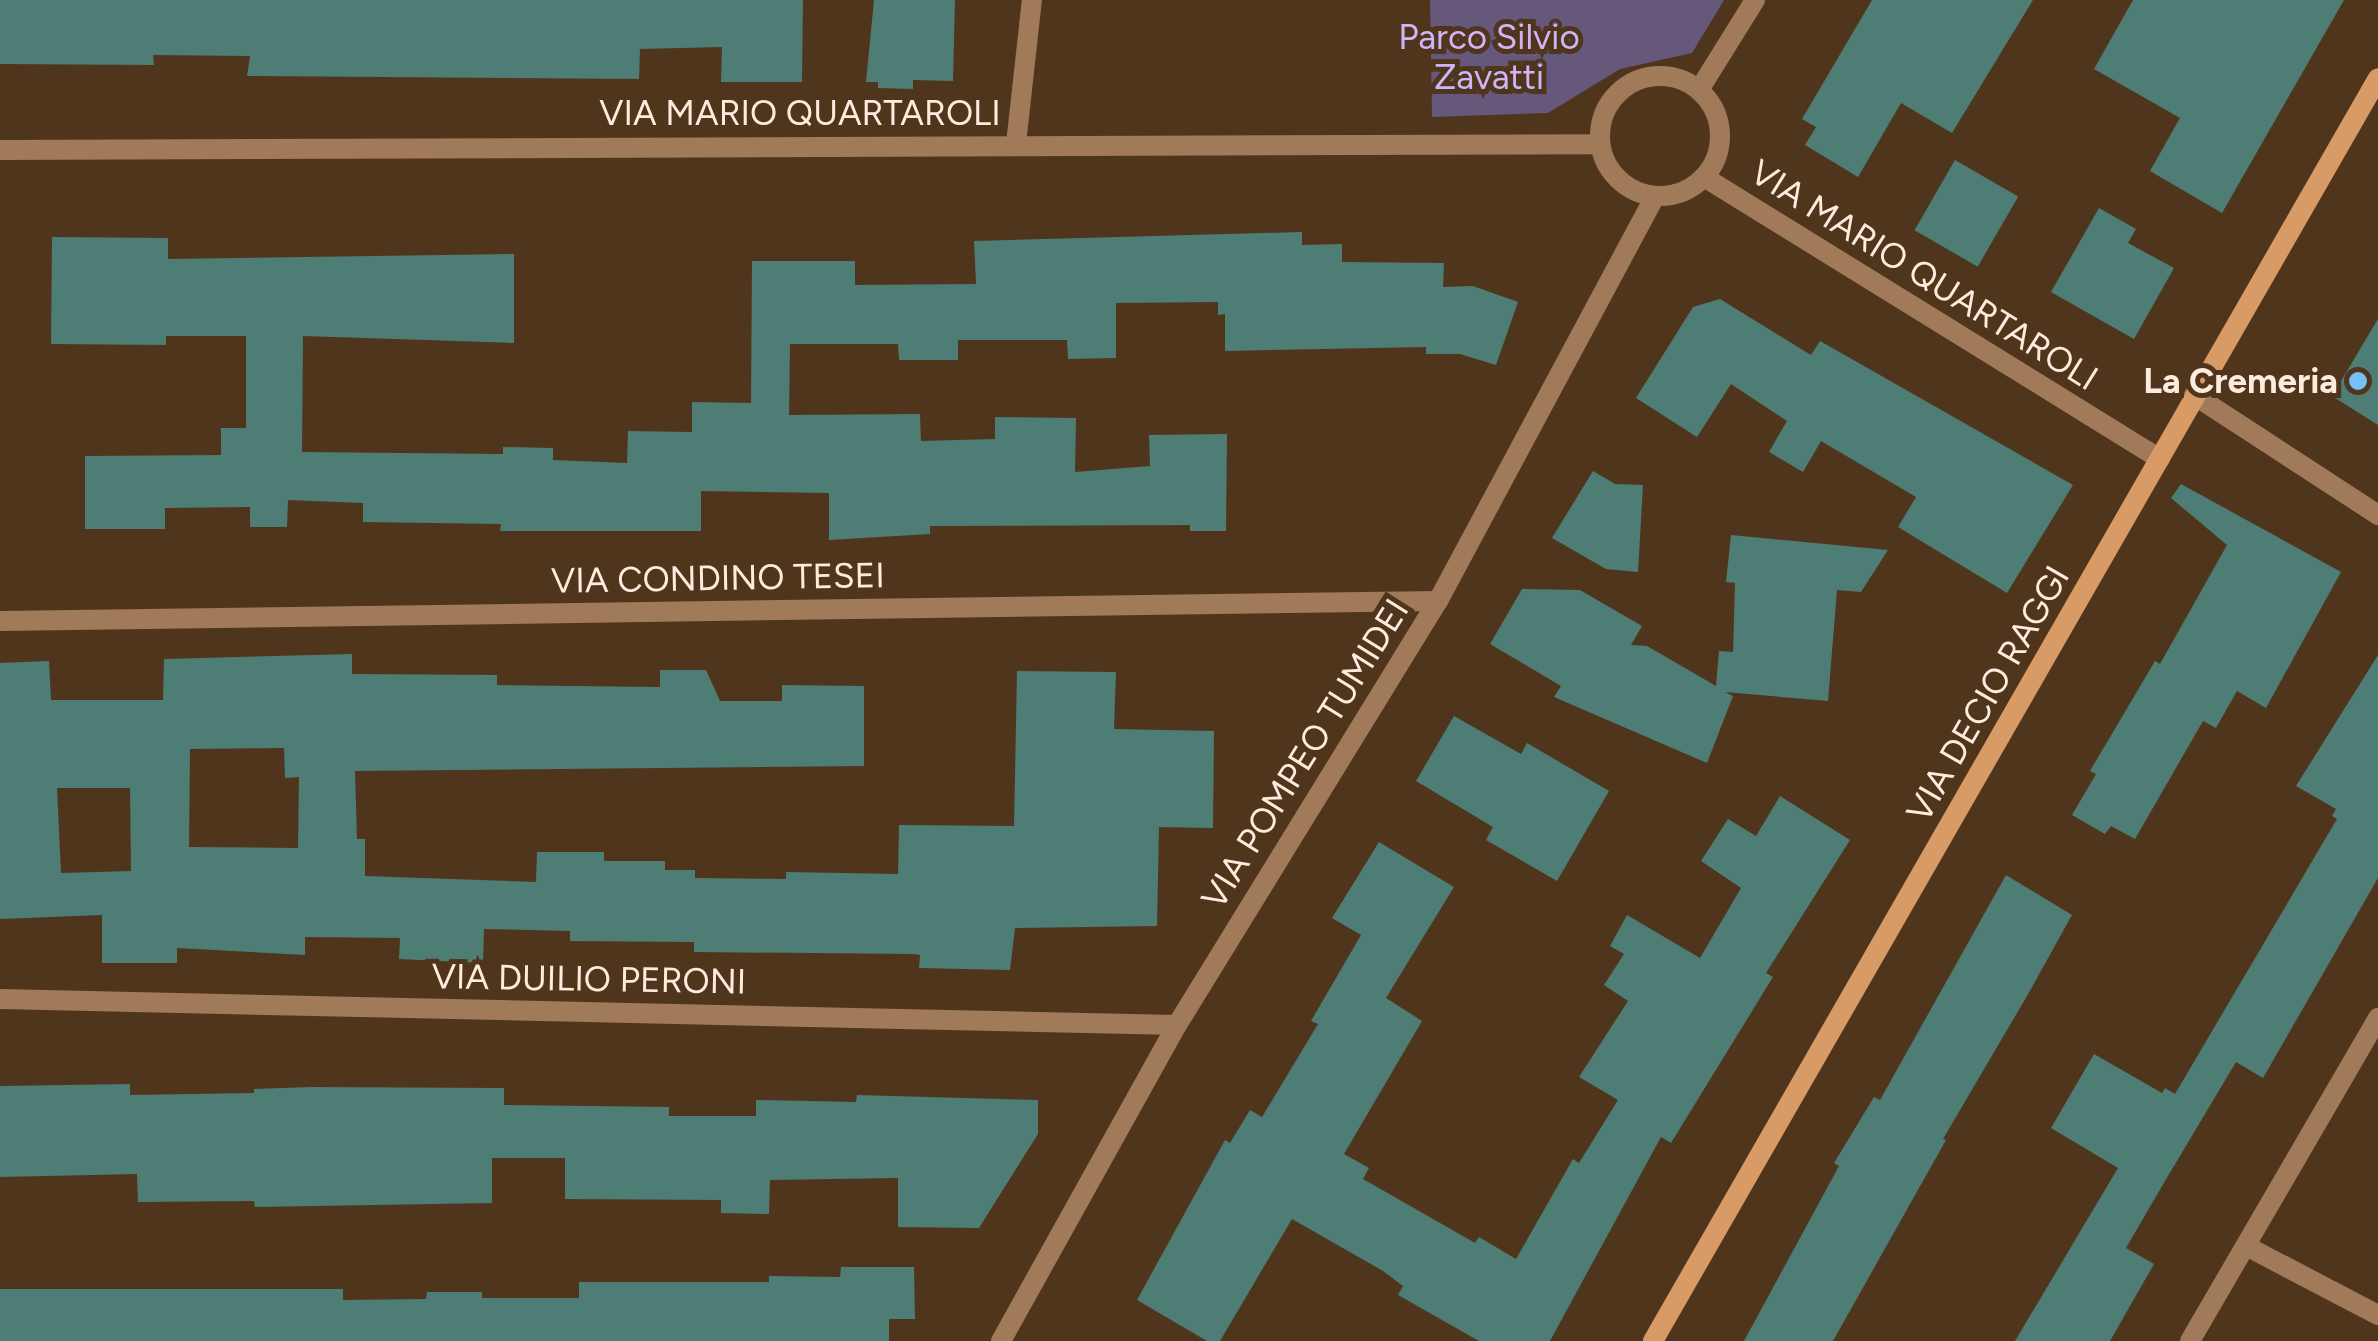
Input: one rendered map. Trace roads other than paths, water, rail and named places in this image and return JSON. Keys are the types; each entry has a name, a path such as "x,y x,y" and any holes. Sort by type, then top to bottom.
{"main road":[{"name":"VIA DECIO RAGGI","path":"1652,1341 2378,78"}],"street":[{"path":"1016,144 1032,0"},
{"path":"1699,90 1755,0"},
{"path":"1661,75 1699,90 1719,122 1715,160 1704,177 1673,194 1655,196 1618,180 1600,144 1608,104 1622,88 1641,78 1661,75"},
{"name":"VIA MARIO QUARTAROLI","path":"0,150 1600,144"},
{"name":"VIA MARIO QUARTAROLI","path":"1704,177 2160,459"},
{"name":"VIA POMPEO TUMIDEI","path":"1000,1341 1177,1025 1438,601 1655,196"},
{"path":"2194,395 2378,515"},
{"name":"VIA CONDINO TESEI","path":"0,621 1438,601"},
{"name":"VIA DUILIO PERONI","path":"0,998 1177,1025"},
{"path":"2190,1341 2378,1018"},
{"path":"2248,1246 2378,1315"}],"place":[{"name":"La Cremeria","path":"2358,381"}],"park label":[{"name":"Parco Silvio Zavatti","path":"1489,57"}]}
